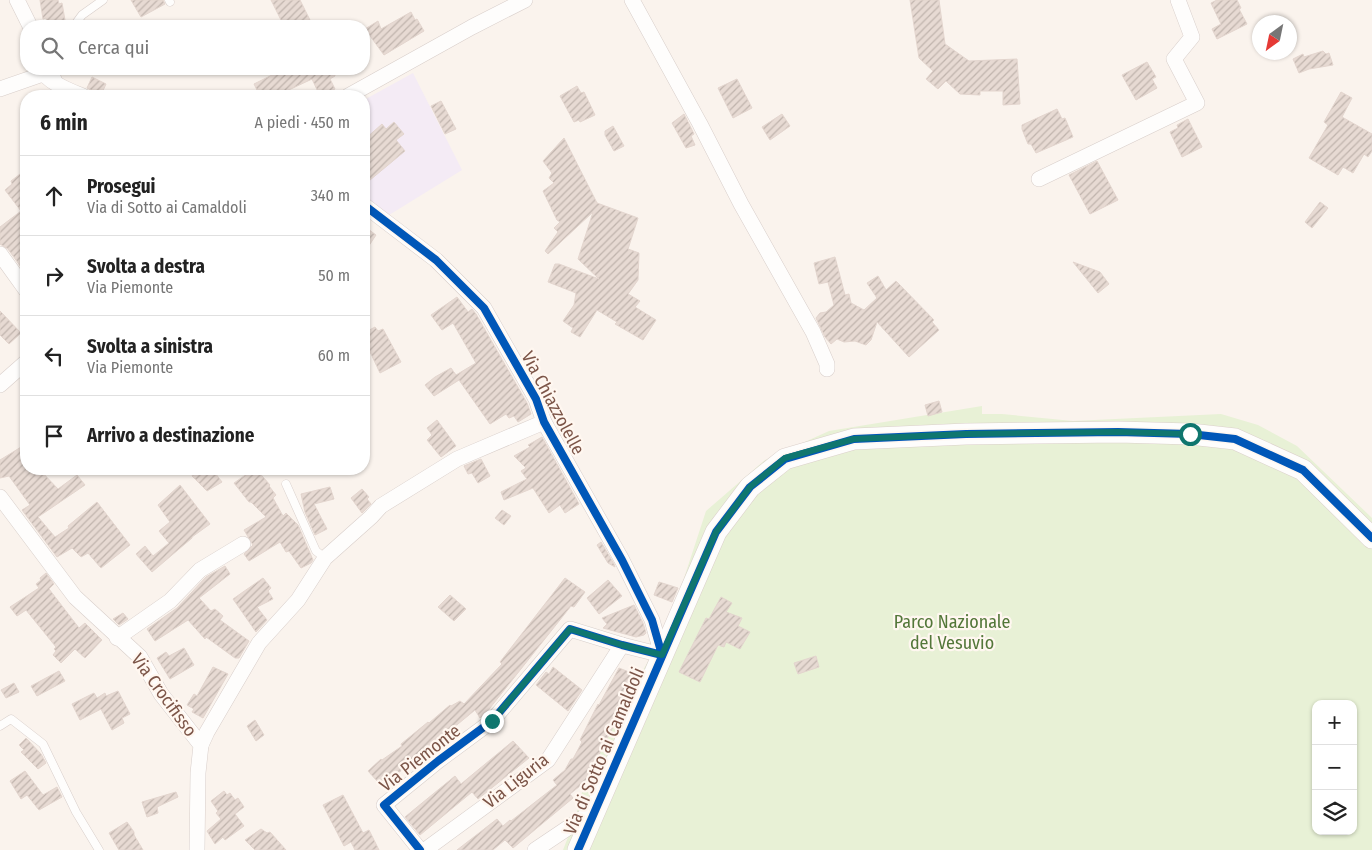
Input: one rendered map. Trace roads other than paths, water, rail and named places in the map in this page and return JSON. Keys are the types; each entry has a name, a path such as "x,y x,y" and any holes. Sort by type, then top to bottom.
{"street":[{"path":"17,0 27,20"},
{"path":"359,90 525,0"},
{"path":"632,0 700,124 741,204 813,332 827,364 827,369"},
{"path":"1039,179 1197,102 1174,59 1192,37 1178,0"},
{"path":"0,89 34,75"},
{"path":"51,75 59,84 71,90"},
{"name":"Via Chiazzolelle","path":"370,211 436,260 484,308 536,399 544,422 622,560 652,620 662,655"},
{"path":"0,254 20,282"},
{"path":"0,385 20,367"},
{"path":"201,745 259,643 298,600 326,558 381,506 457,459 544,422"},
{"name":"Via di Sotto ai Camaldoli","path":"578,850 716,532 750,487 785,458 854,439 966,434 1118,432 1190,434 1235,439 1303,470 1372,538"},
{"name":"Via Crocifisso","path":"0,497 75,597 117,638 140,657 161,694 201,745 198,773 197,850"},
{"path":"117,638 170,601 200,570 243,544"},
{"name":"Via Piemonte","path":"420,850 384,805 438,761 492,721 570,629 662,655"},
{"name":"Via Liguria","path":"425,850 548,760 622,645"},
{"path":"535,850 596,809"}],"lane":[{"path":"78,20 82,15 103,0"},
{"path":"286,484 316,550 326,558"},
{"path":"0,726 11,719 43,744 76,812 99,850"}],"park label":[{"name":"Parco Nazionale del Vesuvio","path":"952,632"}]}
